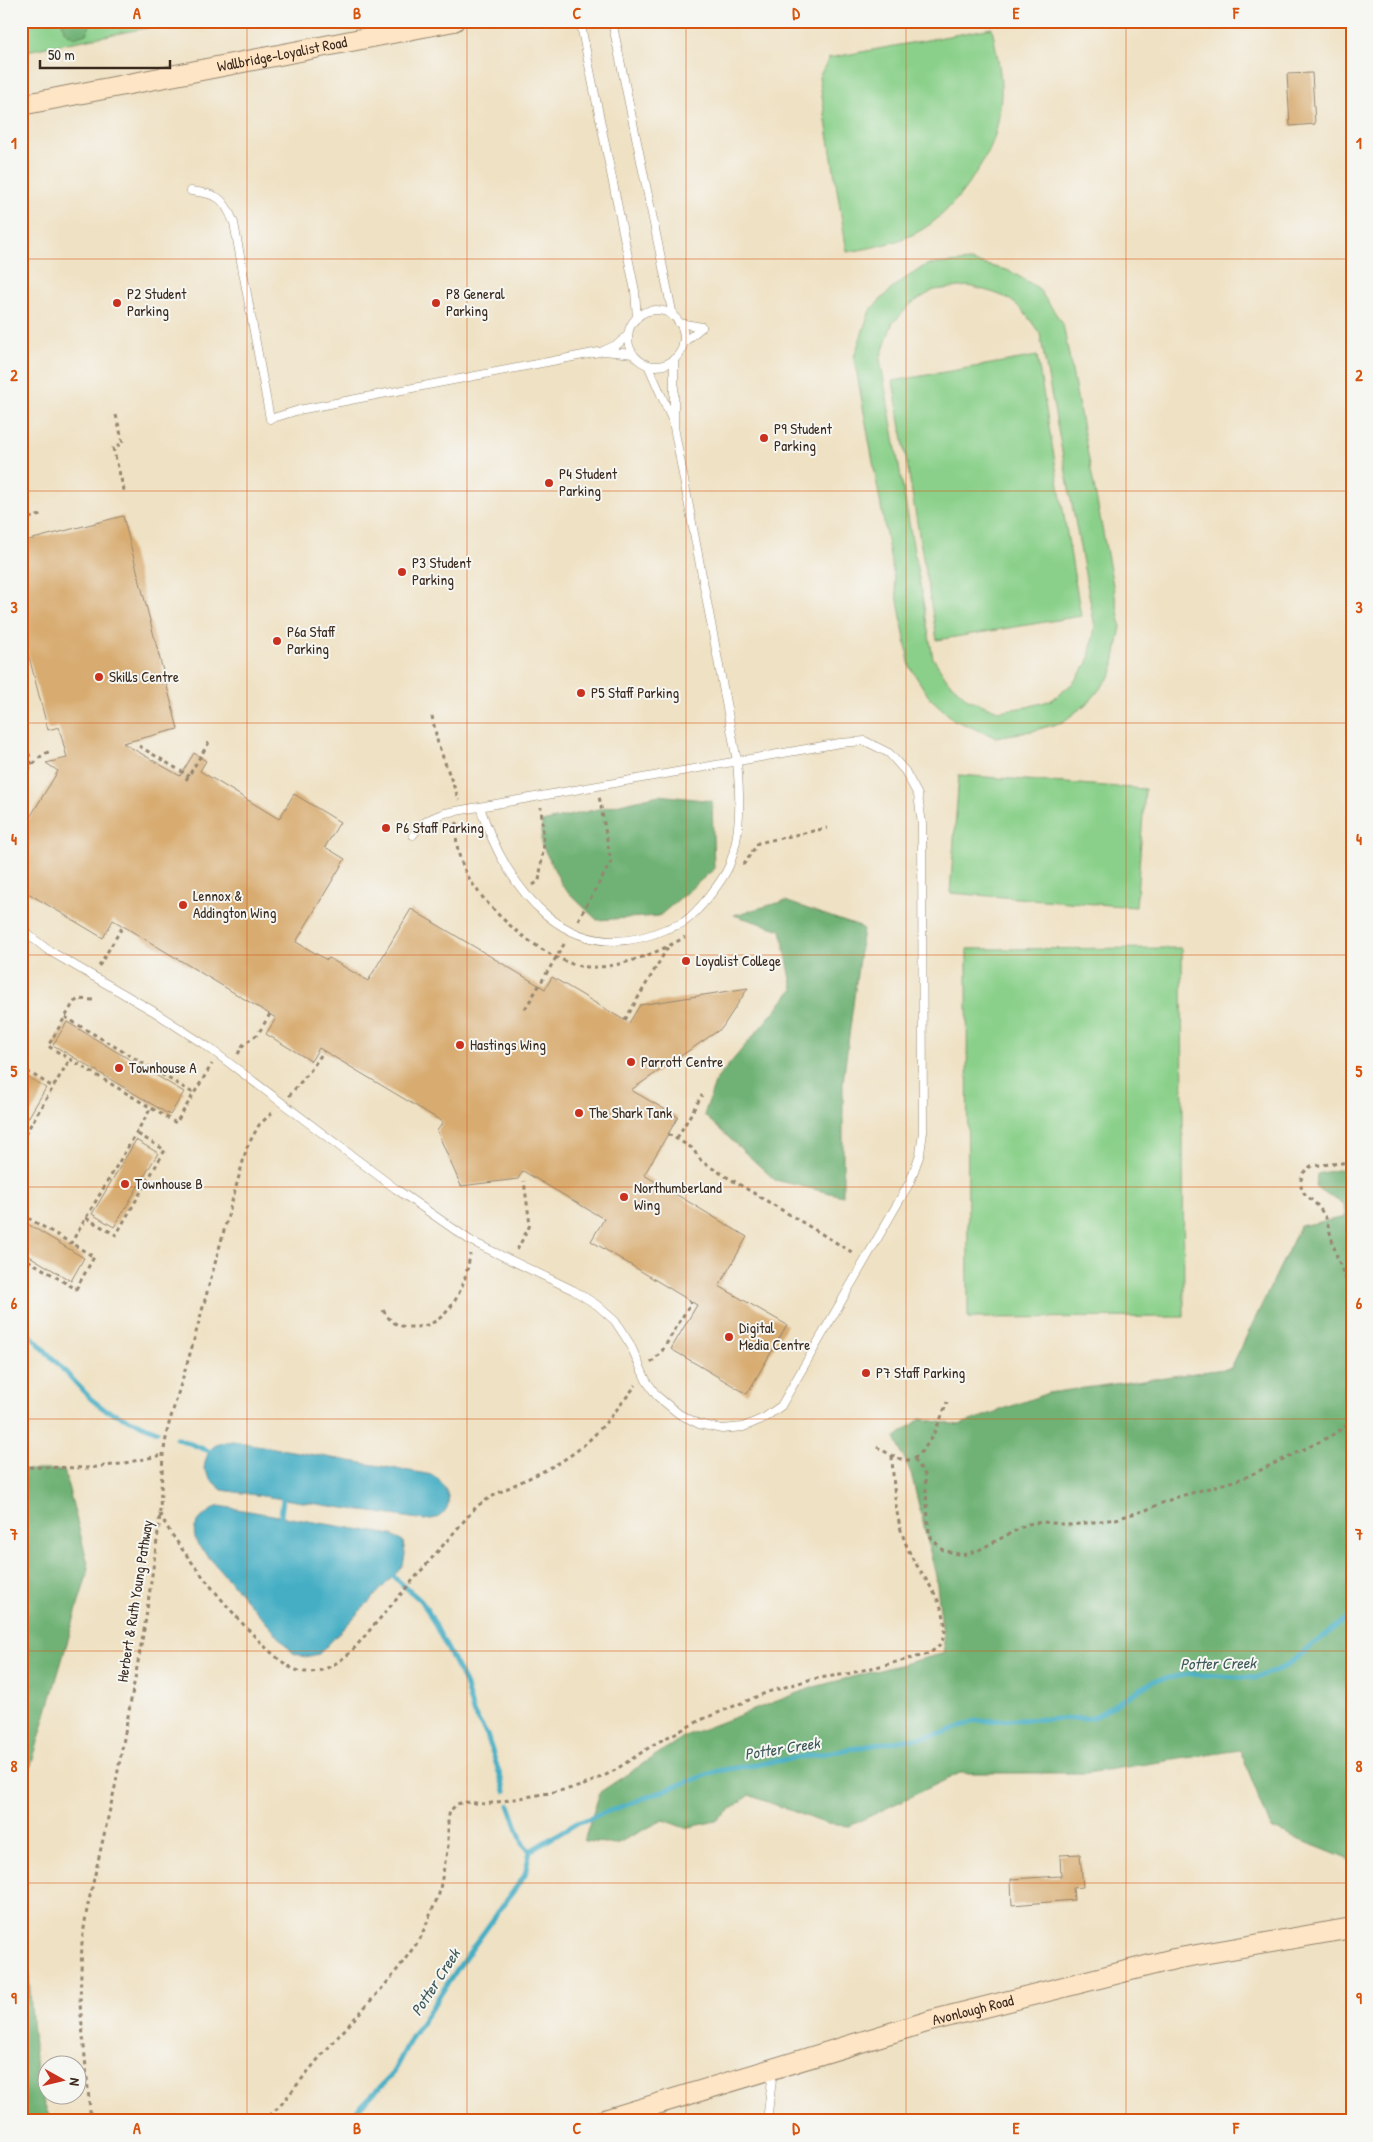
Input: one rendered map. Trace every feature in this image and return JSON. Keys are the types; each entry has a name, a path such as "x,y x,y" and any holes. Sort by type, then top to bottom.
{"street":[{"name":"Wallbridge-Loyalist Road","path":"21,105 454,21"},
{"name":"Avonlough Road","path":"601,2121 930,2021 1174,1959 1352,1928"}],"lane":[{"path":"580,21 635,291 637,318"},
{"path":"612,21 673,316"},
{"path":"192,191 214,196 226,204 234,223 270,419 299,410 604,351 618,344 628,335"},
{"path":"654,310 673,316 679,323 683,333 683,343 680,352 666,364 648,365 639,361 629,345 628,335 631,326 637,318 644,313 654,310"},
{"path":"679,323 702,327 683,343"},
{"path":"604,351 633,354"},
{"path":"480,807 489,835 500,857 524,892 550,920 571,932 602,942 631,940 657,933 684,921 708,898 729,867 737,832 740,806 736,761 674,426 674,359"},
{"path":"648,365 674,426"},
{"path":"21,929 48,950 153,1011 217,1055 396,1189 471,1241 573,1290 597,1305 615,1321 630,1344 643,1374 657,1396 678,1414 699,1424 722,1429 743,1427 764,1418 781,1406 910,1182 920,1154 923,1132 922,824 918,795 905,771 889,753 865,741 840,743 458,811 431,817 421,824 413,835"},
{"path":"767,2121 773,2068"}],"path":[{"path":"116,415 123,443 112,448 125,494"},
{"path":"21,520 41,515"},
{"path":"21,527 24,538 21,539"},
{"path":"432,716 438,744 460,800 457,848 463,867 475,886 509,924 557,957 580,966 595,966 635,960 669,946 689,934"},
{"path":"21,722 32,766"},
{"path":"186,780 211,739"},
{"path":"139,746 189,776"},
{"path":"21,774 32,766 41,755 51,752"},
{"path":"525,1009 611,862 597,786"},
{"path":"524,892 538,881 544,844 539,796"},
{"path":"738,872 758,843 827,828"},
{"path":"625,1020 684,921"},
{"path":"94,976 123,926"},
{"path":"93,1000 79,999 74,1002 48,1046 176,1123 217,1055"},
{"path":"231,1066 243,1045 258,1034 270,1014"},
{"path":"65,1017 194,1093"},
{"name":"Herbert & Ruth Young Pathway","path":"91,2121 80,2004 82,1941 87,1909 115,1787 145,1624 160,1513 163,1455 168,1427 247,1148 259,1125 281,1104 310,1071 324,1051"},
{"path":"21,1141 70,1059"},
{"path":"21,1070 22,1068 53,1087"},
{"path":"677,1138 702,1095"},
{"path":"71,1243 151,1108"},
{"path":"86,1218 116,1235 165,1150 136,1133"},
{"path":"668,1134 692,1148 702,1162 866,1261"},
{"path":"1352,1162 1311,1166 1303,1173 1300,1183 1304,1193 1319,1206 1326,1218 1336,1254 1352,1295"},
{"path":"513,1260 530,1225 524,1181"},
{"path":"21,1214 94,1257 76,1289 21,1256"},
{"path":"383,1310 388,1318 396,1324 420,1328 433,1323 449,1310 462,1288 468,1266 471,1241"},
{"path":"160,1513 173,1537 244,1626 270,1653 287,1666 298,1670 323,1671 336,1664 351,1652 476,1507 493,1495 572,1455 608,1419 662,1351 692,1301"},
{"path":"877,1447 892,1456 905,1460 915,1459 922,1453 937,1426 947,1402"},
{"path":"915,1459 926,1475 929,1533 943,1550 962,1555 979,1550 1028,1524 1043,1522 1071,1526 1116,1520 1182,1495 1244,1478 1329,1436 1352,1422"},
{"path":"21,1467 90,1468 163,1455"},
{"path":"263,2121 279,2107 319,2058 391,1978 420,1938 439,1894 448,1846 448,1819 450,1810 457,1804 464,1802 486,1804 582,1786 612,1772 656,1743 703,1719 768,1692 812,1679 848,1674 925,1655 934,1651 941,1644 944,1635 944,1613 928,1581 912,1559 902,1534 893,1476 892,1456"}],"green space":[{"path":"21,21 183,21 21,52"},
{"path":"62,21 92,21 86,34 74,38 64,31"},
{"path":"992,28 1001,79 1000,109 990,148 976,172 959,196 928,226 908,237 891,243 847,252 819,77 829,58"},
{"path":"970,261 1010,271 1038,288 1063,324 1121,627 1112,674 1090,701 1063,722 1032,731 995,737 954,720 929,697 910,667 854,357 870,310 897,284 926,265","holes":["968,286 1010,300 1032,322 1040,334 1095,627 1088,663 1073,683 1052,700 1027,707 998,711 968,699 948,681 933,658 880,359 892,324 912,303 934,290"]},
{"path":"1037,356 1081,616 937,640 893,381"},
{"path":"959,775 1145,789 1136,907 950,893"},
{"path":"659,795 712,801 714,869 659,916 597,920 563,887 541,843 542,822"},
{"path":"785,901 863,928 843,1082 843,1196 775,1180 704,1115 716,1080 793,989 781,930 734,915"},
{"path":"1182,948 1184,1317 968,1318 967,949"},
{"path":"1346,1168 1352,1169 1352,1861 1271,1828 1240,1750 1086,1773 960,1773 849,1826 827,1824 749,1795 716,1821 685,1828 663,1820 616,1844 584,1841 600,1792 685,1736 814,1687 945,1653 936,1576 911,1473 895,1438 920,1419 959,1425 1048,1393 1231,1368 1300,1226 1346,1217 1343,1204 1316,1187 1317,1174"},
{"path":"21,1470 64,1470 89,1568 21,1800"},
{"path":"21,1873 38,2104 44,2104 51,2121 21,2121"}],"water":[{"path":"233,1441 433,1475 445,1488 448,1505 439,1517 425,1520 222,1490 212,1481 204,1469 205,1462 209,1452 215,1445"},
{"path":"219,1506 392,1535 403,1541 405,1554 403,1566 319,1654 305,1657 293,1653 198,1545 194,1532 198,1521"}],"building":[{"path":"1312,73 1315,124 1290,126 1287,74"},
{"path":"123,516 178,729 123,743 180,776 194,753 206,761 200,771 279,819 294,794 340,822 325,847 345,859 296,942 327,960 329,958 368,981 411,909 545,989 552,977 629,1023 640,1005 748,988 722,1028 631,1090 678,1117 644,1175 747,1237 719,1286 787,1325 747,1394 671,1349 697,1305 591,1241 604,1219 523,1171 518,1179 461,1186 437,1131 443,1122 319,1048 311,1061 266,1034 276,1018 113,920 103,938 21,889 21,832 58,771 46,763 67,758 59,727 48,730 21,626 21,542"},
{"name":"Townhouse A","path":"67,1022 184,1092 170,1115 53,1045"},
{"path":"21,1073 46,1088 21,1130"},
{"name":"Townhouse B","path":"136,1140 158,1153 114,1227 92,1214"},
{"path":"21,1220 84,1258 71,1281 21,1251"},
{"path":"1080,1854 1083,1887 1073,1888 1074,1900 1012,1905 1011,1879 1061,1876 1060,1855"}],"waterway":[{"path":"21,1325 91,1399 104,1409 157,1431"},
{"path":"176,1438 209,1451"},
{"path":"281,1516 283,1499"},
{"path":"393,1576 420,1600 428,1611 465,1683 473,1712 487,1735 505,1791"},
{"name":"Potter Creek","path":"343,2121 353,2114 391,2076 412,2037 458,1968 525,1875 530,1851 577,1823 717,1771 941,1734 975,1721 1093,1718 1154,1681 1188,1674 1255,1678 1285,1667 1352,1614"},
{"path":"509,1805 523,1844 530,1851"}],"place":[{"name":"P2 Student Parking","path":"117,303"},
{"name":"P8 General Parking","path":"436,303"},
{"name":"P9 Student Parking","path":"764,438"},
{"name":"P4 Student Parking","path":"549,483"},
{"name":"P3 Student Parking","path":"402,572"},
{"name":"P6a Staff Parking","path":"277,641"},
{"name":"Skills Centre","path":"99,677"},
{"name":"P5 Staff Parking","path":"581,693"},
{"name":"P6 Staff Parking","path":"386,828"},
{"name":"Lennox & Addington Wing","path":"183,905"},
{"name":"Loyalist College","path":"686,961"},
{"name":"Hastings Wing","path":"460,1045"},
{"name":"Parrott Centre","path":"631,1062"},
{"name":"Townhouse A","path":"119,1068"},
{"name":"The Shark Tank","path":"579,1113"},
{"name":"Townhouse B","path":"125,1184"},
{"name":"Northumberland Wing","path":"624,1197"},
{"name":"Digital Media Centre","path":"729,1337"},
{"name":"P7 Staff Parking","path":"866,1373"}]}
